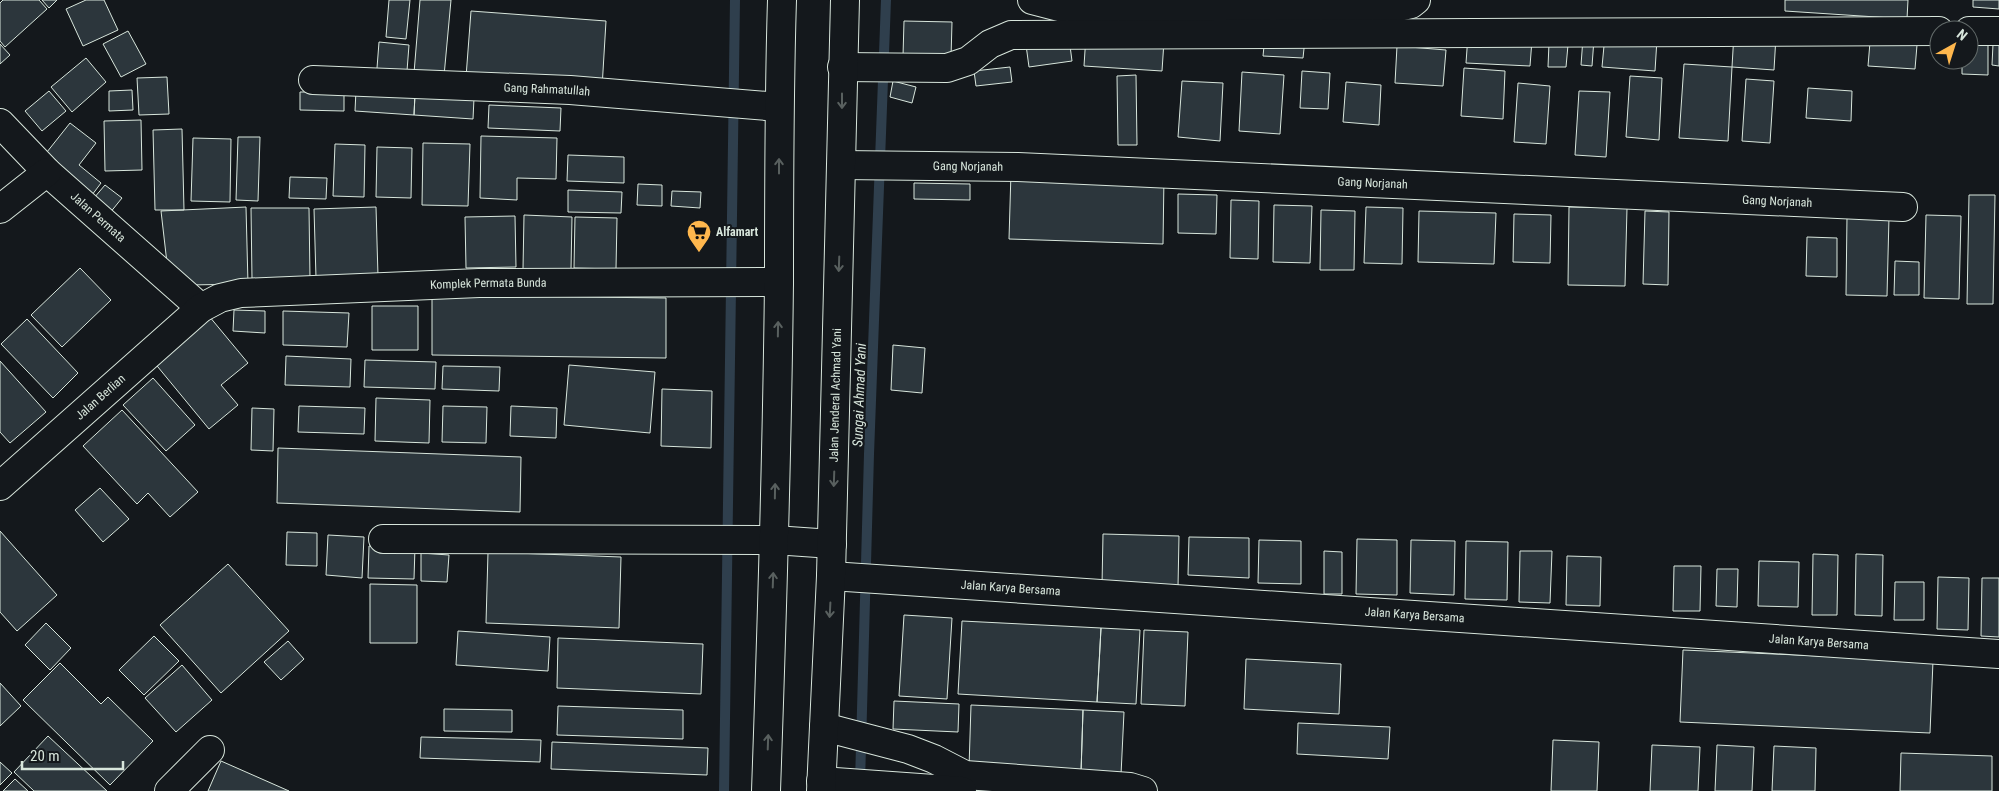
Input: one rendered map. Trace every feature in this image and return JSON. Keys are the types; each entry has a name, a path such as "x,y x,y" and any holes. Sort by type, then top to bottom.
{"main road":[{"path":"766,791 774,540 782,0"},
{"name":"Jalan Jenderal Achmad Yani","path":"821,786 832,544 845,0"},
{"path":"1032,0 1086,14 1398,8 1411,4 1416,0"},
{"path":"842,67 947,68 968,61 990,44 1011,35 1929,31"},
{"path":"1979,31 1999,31"},
{"name":"Gang Rahmatullah","path":"313,80 570,90 779,107"},
{"name":"Jalan Permata","path":"0,123 47,172 201,308"},
{"name":"Gang Norjanah","path":"842,164 1028,168 1903,206"},
{"path":"0,209 47,172"},
{"name":"Komplek Permata Bunda","path":"201,308 220,298 251,292 479,282 779,282"},
{"name":"Jalan Berlian","path":"0,486 201,308"},
{"path":"383,539 736,539 832,544"},
{"name":"Jalan Karya Bersama","path":"831,576 1999,654"},
{"path":"824,727 908,749 934,759 965,775 1130,787 1143,791"},
{"path":"169,791 210,750"},
{"path":"821,786 962,791"}],"building":[{"path":"3,0 39,0 47,9 5,47 0,41 0,3"},
{"path":"42,0 57,0 49,8"},
{"path":"86,0 104,0 118,30 83,46 66,9"},
{"path":"389,0 410,0 406,39 386,37"},
{"path":"420,0 451,0 444,76 414,73"},
{"path":"1785,0 1908,0 1907,19 1785,11"},
{"path":"1973,0 1999,0 1999,9 1973,7"},
{"path":"471,11 606,21 602,88 466,77"},
{"path":"904,21 952,22 951,58 903,56"},
{"path":"128,31 146,64 121,77 103,44"},
{"path":"1734,33 1776,36 1774,70 1732,67"},
{"path":"1086,35 1164,41 1162,71 1084,66"},
{"path":"1468,35 1532,40 1530,66 1466,63"},
{"path":"1605,35 1657,39 1655,71 1602,67"},
{"path":"1265,36 1305,39 1303,58 1263,56"},
{"path":"1069,38 1072,61 1029,67 1026,45"},
{"path":"1583,38 1594,39 1592,66 1581,65"},
{"path":"379,42 409,45 406,84 376,81"},
{"path":"1870,42 1917,45 1915,69 1868,66"},
{"path":"1549,43 1568,45 1566,67 1548,67"},
{"path":"1979,43 1988,43 1988,75 1962,74 1962,70 1979,70"},
{"path":"0,44 10,55 0,64"},
{"path":"1993,44 1999,45 1999,66 1992,65"},
{"path":"1397,46 1446,50 1443,86 1395,83"},
{"path":"86,58 106,82 72,112 51,87"},
{"path":"1684,64 1732,67 1728,141 1679,138"},
{"path":"1010,67 1012,82 976,86 974,71"},
{"path":"1464,68 1505,71 1503,119 1461,116"},
{"path":"1302,71 1330,73 1328,109 1300,108"},
{"path":"1242,72 1284,75 1280,134 1239,131"},
{"path":"1136,75 1137,145 1118,145 1117,76"},
{"path":"1630,76 1662,78 1659,140 1626,137"},
{"path":"167,77 169,114 139,115 137,78"},
{"path":"1746,79 1774,81 1770,143 1742,141"},
{"path":"893,81 916,87 912,103 890,97"},
{"path":"1182,81 1223,83 1220,141 1178,137"},
{"path":"1346,82 1381,85 1379,125 1343,122"},
{"path":"1518,83 1550,86 1546,144 1514,142"},
{"path":"1808,88 1852,91 1851,121 1806,118"},
{"path":"132,90 133,110 109,111 109,91"},
{"path":"356,90 415,94 414,115 355,111"},
{"path":"49,91 66,111 42,131 25,111"},
{"path":"1579,91 1610,92 1606,157 1575,155"},
{"path":"300,92 344,92 344,111 300,110"},
{"path":"415,94 474,98 473,119 414,115"},
{"path":"489,105 561,108 560,131 488,128"},
{"path":"141,120 142,170 105,171 104,121"},
{"path":"70,123 96,143 79,165 101,183 92,195 43,157"},
{"path":"182,129 184,210 155,210 153,130"},
{"path":"481,136 557,138 556,179 517,178 517,200 480,198"},
{"path":"238,137 260,137 258,201 236,200"},
{"path":"193,138 231,139 230,202 191,201"},
{"path":"423,143 470,144 468,206 422,205"},
{"path":"335,144 365,145 364,197 333,196"},
{"path":"377,147 412,148 411,198 376,197"},
{"path":"568,155 624,157 624,183 567,181"},
{"path":"1011,172 1164,176 1163,244 1009,239"},
{"path":"290,177 327,178 326,199 289,198"},
{"path":"914,183 970,184 970,200 914,199"},
{"path":"638,184 662,185 662,206 637,205"},
{"path":"105,185 122,198 105,219 88,205"},
{"path":"568,190 622,192 621,213 568,212"},
{"path":"672,191 701,192 700,208 671,206"},
{"path":"1178,194 1217,195 1216,234 1178,233"},
{"path":"1969,195 1995,195 1993,304 1967,304"},
{"path":"1231,200 1259,201 1258,259 1230,258"},
{"path":"1274,205 1312,206 1310,263 1273,262"},
{"path":"246,207 248,284 188,285 167,263 161,211"},
{"path":"376,207 378,276 316,278 314,209"},
{"path":"1366,207 1403,208 1402,264 1364,263"},
{"path":"1569,207 1627,208 1625,286 1568,285"},
{"path":"251,208 309,208 310,279 252,279"},
{"path":"1321,210 1355,211 1354,270 1320,270"},
{"path":"1419,211 1496,213 1494,264 1418,262"},
{"path":"1645,211 1669,212 1668,285 1643,284"},
{"path":"1514,214 1551,215 1550,263 1513,262"},
{"path":"524,215 572,217 571,270 523,269"},
{"path":"1926,215 1961,216 1959,299 1924,298"},
{"path":"515,216 516,267 466,268 465,217"},
{"path":"1847,216 1889,217 1887,296 1846,295"},
{"path":"575,217 617,218 616,269 574,268"},
{"path":"1807,237 1837,238 1837,277 1806,276"},
{"path":"1895,261 1919,262 1919,295 1894,295"},
{"path":"80,268 111,300 62,347 31,315"},
{"path":"432,295 666,298 666,358 432,355"},
{"path":"372,306 418,306 418,350 372,350"},
{"path":"234,310 265,311 265,333 233,331"},
{"path":"283,311 349,313 347,347 283,345"},
{"path":"209,316 248,363 221,385 238,405 209,429 153,361"},
{"path":"27,319 78,373 53,398 1,344"},
{"path":"893,345 925,348 922,393 891,390"},
{"path":"286,356 351,359 350,387 285,385"},
{"path":"365,360 436,362 435,389 364,387"},
{"path":"0,361 46,412 10,443 0,432"},
{"path":"569,365 655,372 650,433 564,425"},
{"path":"443,366 500,367 499,391 442,389"},
{"path":"153,378 195,425 166,451 123,405"},
{"path":"662,389 712,391 711,448 661,446"},
{"path":"376,398 430,400 429,443 375,441"},
{"path":"299,406 365,408 364,434 298,432"},
{"path":"443,406 487,407 486,443 442,442"},
{"path":"511,406 557,408 556,438 510,436"},
{"path":"252,408 274,409 273,451 251,450"},
{"path":"122,410 198,492 170,517 148,493 137,504 83,446"},
{"path":"278,448 521,457 520,512 277,503"},
{"path":"100,488 129,519 103,542 75,510"},
{"path":"0,531 57,595 17,631 0,612"},
{"path":"287,532 317,533 317,566 286,565"},
{"path":"1103,534 1179,536 1178,587 1102,585"},
{"path":"328,535 364,537 362,578 326,575"},
{"path":"1189,537 1249,538 1249,578 1188,575"},
{"path":"1357,539 1397,540 1397,595 1356,594"},
{"path":"1259,540 1301,541 1301,584 1258,583"},
{"path":"1411,540 1455,541 1454,595 1410,593"},
{"path":"1466,541 1508,542 1507,600 1465,599"},
{"path":"369,546 415,547 414,579 368,578"},
{"path":"1324,551 1342,552 1342,594 1324,594"},
{"path":"1520,551 1552,551 1550,603 1519,602"},
{"path":"488,552 621,557 619,628 486,623"},
{"path":"421,553 449,555 447,582 421,581"},
{"path":"1813,554 1838,555 1837,615 1812,615"},
{"path":"1856,554 1883,555 1882,616 1855,615"},
{"path":"1567,556 1601,557 1600,606 1566,605"},
{"path":"1759,561 1799,562 1798,607 1758,606"},
{"path":"228,564 289,631 221,693 160,625"},
{"path":"1674,566 1701,566 1700,611 1673,611"},
{"path":"1717,569 1738,569 1737,607 1716,606"},
{"path":"1938,577 1969,578 1968,630 1937,629"},
{"path":"1982,578 1999,578 1999,637 1981,636"},
{"path":"1895,582 1924,582 1924,620 1894,620"},
{"path":"370,584 417,585 417,643 370,643"},
{"path":"904,615 952,618 947,699 899,696"},
{"path":"962,621 1101,628 1097,702 958,694"},
{"path":"46,623 71,648 50,670 25,645"},
{"path":"1101,628 1140,630 1136,704 1097,702"},
{"path":"1144,630 1188,632 1185,706 1141,704"},
{"path":"458,631 550,637 548,671 456,665"},
{"path":"154,636 179,661 144,695 119,670"},
{"path":"558,638 703,644 701,694 557,688"},
{"path":"288,641 304,659 281,680 264,662"},
{"path":"1683,650 1933,661 1930,733 1680,722"},
{"path":"1246,659 1341,664 1339,714 1244,709"},
{"path":"60,663 101,704 108,697 153,741 110,785 23,700"},
{"path":"182,665 212,700 176,732 145,698"},
{"path":"0,683 21,706 0,726"},
{"path":"894,701 959,704 958,732 893,729"},
{"path":"971,705 1083,710 1081,773 969,768"},
{"path":"558,706 683,710 683,739 557,735"},
{"path":"444,709 512,710 512,732 444,731"},
{"path":"1083,710 1124,712 1121,775 1081,773"},
{"path":"1298,723 1390,727 1388,759 1297,754"},
{"path":"48,736 107,791 34,791 14,772"},
{"path":"421,737 541,740 540,762 420,758"},
{"path":"1553,740 1599,742 1597,791 1551,791"},
{"path":"552,742 708,748 707,775 551,769"},
{"path":"1652,745 1700,747 1698,791 1650,791"},
{"path":"1717,745 1754,747 1752,791 1715,791"},
{"path":"1774,746 1816,748 1815,791 1772,791"},
{"path":"1901,753 1992,756 1992,791 1900,791"},
{"path":"221,761 289,791 208,791"},
{"path":"0,762 12,773 0,785"},
{"path":"15,779 28,791 3,791"}],"waterway":[{"name":"Sungai Ahmad Yani","path":"724,791 735,0"},
{"name":"Sungai Ahmad Yani","path":"860,783 869,454 886,0"}],"place":[{"name":"Alfamart","path":"699,253"}]}
